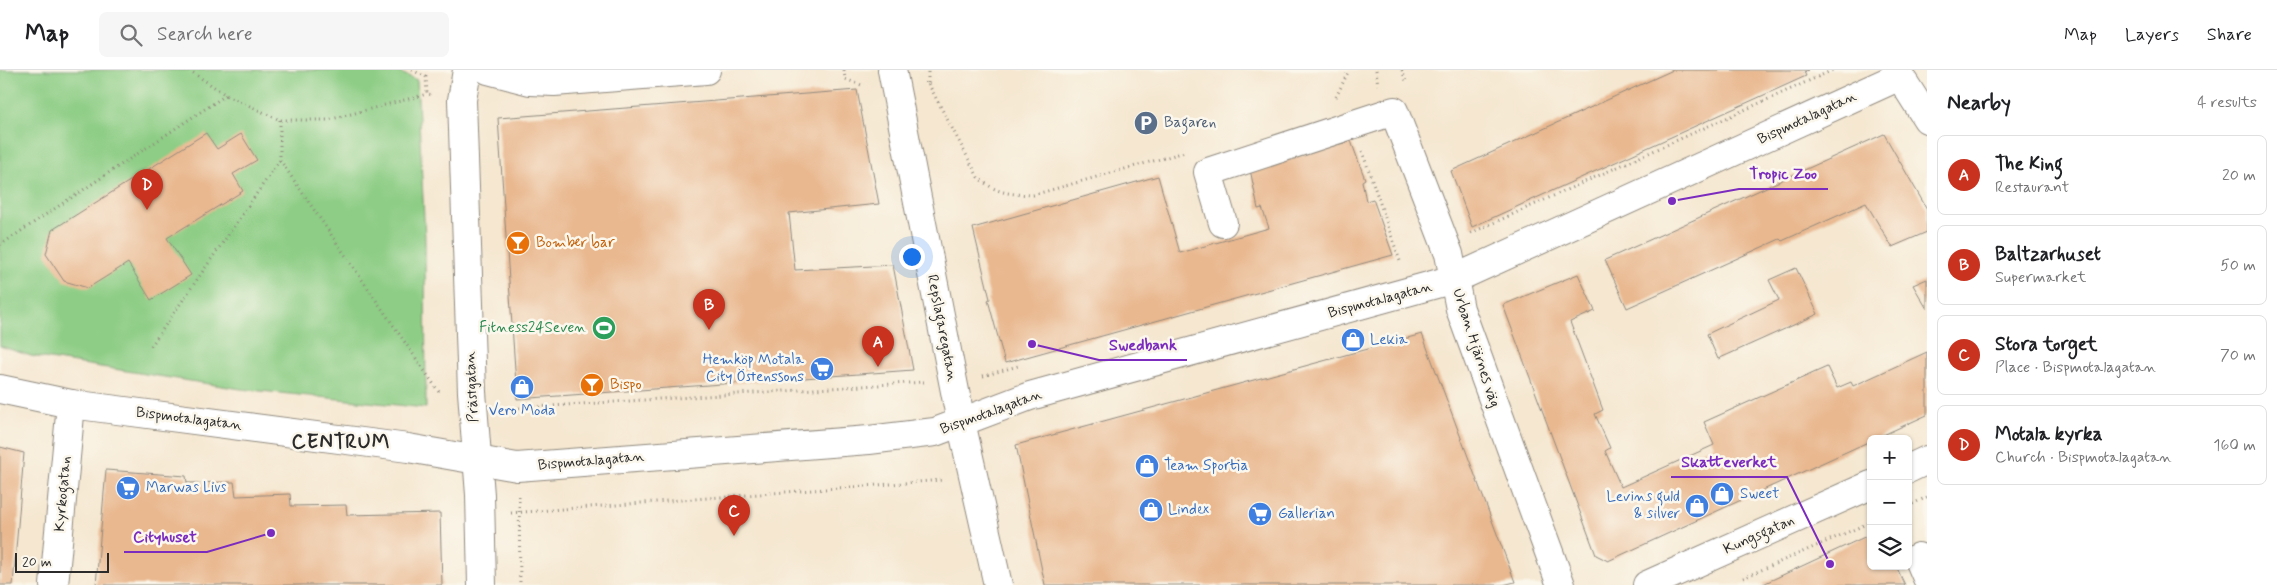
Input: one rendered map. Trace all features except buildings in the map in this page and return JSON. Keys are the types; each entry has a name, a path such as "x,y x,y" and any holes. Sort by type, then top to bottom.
{"street":[{"name":"Prästgatan","path":"467,70 462,100 472,392 477,458 482,585"},
{"path":"488,70 530,81 554,82 706,70"},
{"name":"Repslagaregatan","path":"892,70 960,422 998,585"},
{"path":"1898,73 1927,119"},
{"name":"Bispmotalagatan","path":"0,389 71,404 477,458 517,467 869,440 935,432 1030,396 1454,279 1898,73"},
{"path":"1223,223 1208,172 1353,125 1402,100"},
{"name":"Urban Hjärnes väg","path":"1402,100 1446,244 1460,309 1561,585"},
{"name":"Kyrkogatan","path":"54,585 71,404"},
{"path":"1912,467 1927,460"},
{"name":"Kungsgatan","path":"1647,585 1867,487"}],"path":[{"path":"189,70 226,95 280,120 328,120 427,94"},
{"path":"844,70 845,78"},
{"path":"928,70 928,83 978,176 989,187 1007,194 1032,194 1192,149"},
{"path":"1332,104 1348,70"},
{"path":"1402,70 1402,100"},
{"path":"1353,125 1400,261 1446,244 1833,70"},
{"path":"917,87 922,83 928,83"},
{"path":"0,245 226,95"},
{"path":"280,120 280,160 439,392 503,391 504,410 927,382"},
{"path":"151,346 280,160"},
{"path":"517,467 520,513 520,585"},
{"path":"480,516 973,478"},
{"path":"1912,504 1927,497"},
{"path":"1741,579 1867,524"}],"green space":[{"path":"0,70 394,70 417,80 425,238 426,408 241,389 31,356 0,346"}],"place":[{"name":"Bagaren","path":"1146,123"},
{"name":"Tropic Zoo","path":"1672,201"},
{"name":"Motala kyrka","path":"147,210"},
{"name":"Bomber bar","path":"518,243"},
{"name":"Fitness24Seven","path":"604,328"},
{"name":"Baltzarhuset","path":"709,330"},
{"name":"Lekia","path":"1353,340"},
{"name":"Swedbank","path":"1032,344"},
{"name":"The King","path":"878,367"},
{"name":"Hemköp Motala City Östenssons","path":"822,369"},
{"name":"Bispo","path":"592,385"},
{"name":"Vero Moda","path":"522,387"},
{"name":"Team Sportia","path":"1147,466"},
{"name":"Marwas Livs","path":"128,488"},
{"name":"Sweet","path":"1722,494"},
{"name":"Levins guld & silver","path":"1697,506"},
{"name":"Lindex","path":"1151,510"},
{"name":"Gallerian","path":"1260,514"},
{"name":"Cityhuset","path":"271,533"},
{"name":"Stora torget","path":"734,536"},
{"name":"Skatteverket","path":"1830,564"}],"district":[{"name":"CENTRUM","path":"341,442"}]}
